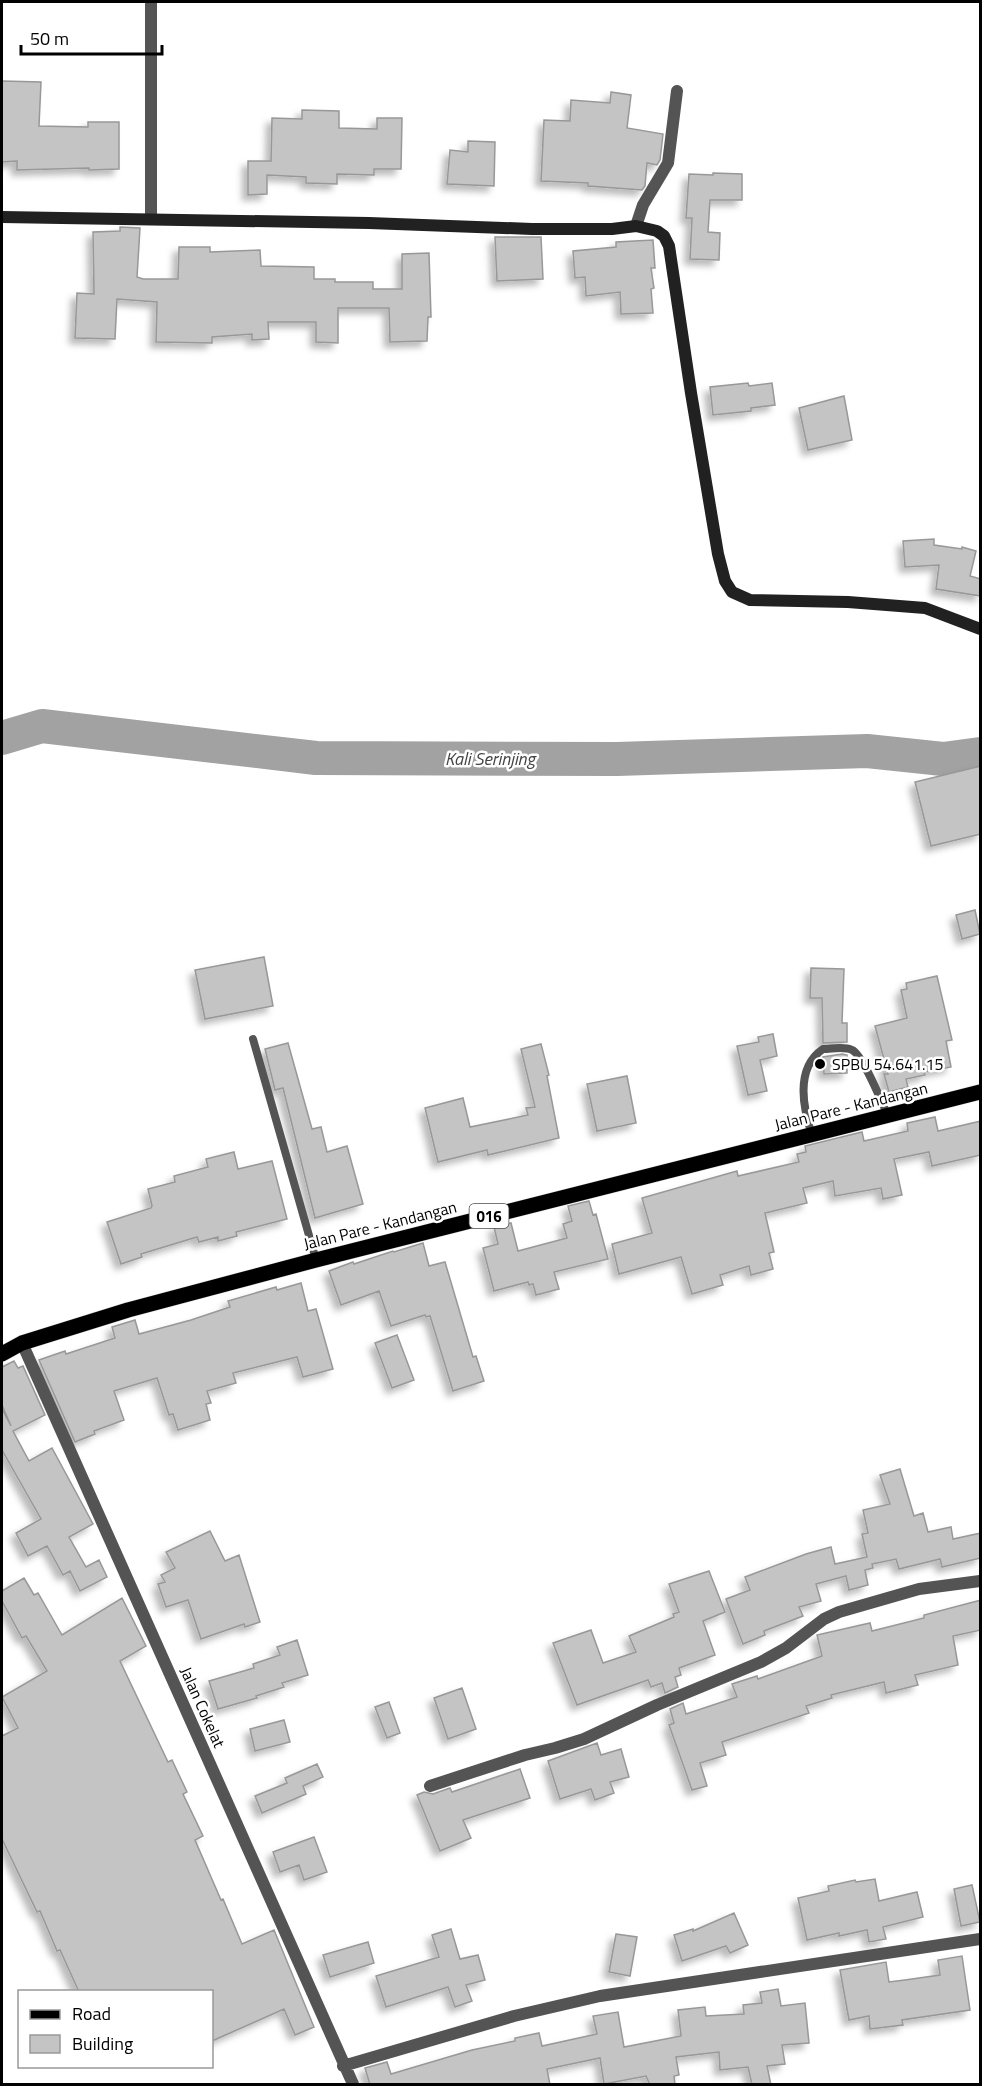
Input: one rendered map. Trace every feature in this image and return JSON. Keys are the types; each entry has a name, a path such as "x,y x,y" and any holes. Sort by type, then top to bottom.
{"main road":[{"name":"Jalan Pare - Kandangan","path":"2,1354 22,1343 128,1310 316,1260 981,1092"}],"street":[{"path":"150,2 151,219"},
{"path":"636,226 643,205 668,163 677,91"},
{"path":"2,217 369,223 532,229 612,229 636,226 657,231 664,236 669,246 718,554 725,581 732,592 750,600 849,602 925,608 981,629"},
{"name":"Jalan Cokelat","path":"22,1343 352,2085"},
{"path":"430,1786 525,1755 562,1747 584,1739 666,1701 761,1662 786,1648 824,1619 839,1612 919,1589 981,1581"},
{"path":"344,2066 514,2016 600,1996 981,1939"}],"lane":[{"path":"253,1039 316,1260"},
{"path":"812,1135 804,1110 803,1096 809,1068 817,1053 823,1049 847,1048 855,1052 871,1079 888,1116"}],"building":[{"path":"2,81 41,82 39,126 88,127 88,122 119,122 119,169 17,170 17,161 2,162"},
{"path":"611,92 631,95 627,128 663,134 660,160 657,165 647,163 645,186 642,190 588,186 588,183 541,181 544,120 570,121 571,100 610,103"},
{"path":"302,110 339,111 339,128 377,129 377,118 402,118 401,169 374,169 374,175 337,174 337,184 306,183 306,177 267,175 267,194 248,195 248,161 271,161 272,118 302,119"},
{"path":"468,141 495,142 494,186 447,184 450,150 468,152"},
{"path":"713,173 742,174 742,200 710,200 708,232 720,233 719,260 690,259 692,218 686,218 689,174 713,175"},
{"path":"120,227 140,228 137,277 143,279 178,279 179,247 210,247 210,252 260,250 261,266 314,267 314,279 335,279 335,282 373,282 373,289 402,289 402,254 429,253 431,317 428,317 427,341 390,342 389,308 338,308 338,343 316,342 316,322 268,322 269,339 252,340 252,334 212,337 212,343 156,342 157,302 117,299 115,339 75,338 77,293 94,294 93,232 120,231"},
{"path":"495,237 541,237 543,279 497,281"},
{"path":"653,240 655,268 651,268 654,288 651,289 653,313 621,314 620,292 586,296 585,277 575,278 573,251 616,247 616,242"},
{"path":"748,383 749,386 772,383 775,405 751,408 751,411 713,415 710,387"},
{"path":"844,396 852,440 808,450 799,408"},
{"path":"934,539 934,545 962,549 962,547 976,551 970,576 981,579 981,596 936,589 939,565 905,567 903,541"},
{"path":"981,766 981,834 931,846 915,782"},
{"path":"975,910 980,934 962,939 956,915"},
{"path":"264,957 273,1006 205,1019 195,970"},
{"path":"811,968 844,969 842,1023 847,1023 847,1042 823,1043 822,998 810,998"},
{"path":"937,976 952,1040 946,1041 951,1067 924,1072 925,1075 906,1079 908,1087 889,1092 884,1074 888,1074 875,1026 907,1018 901,990 907,989 906,983"},
{"path":"773,1034 777,1056 760,1060 767,1091 748,1095 737,1046 759,1042 758,1037"},
{"path":"288,1043 312,1129 321,1127 327,1152 347,1146 363,1204 315,1218 283,1088 275,1090 265,1049"},
{"path":"541,1044 549,1075 547,1076 559,1138 488,1155 487,1150 438,1162 425,1108 463,1098 470,1127 528,1115 526,1108 535,1107 521,1049"},
{"path":"847,1055 847,1073 824,1074 823,1057"},
{"path":"627,1076 636,1123 597,1131 587,1084"},
{"path":"935,1117 938,1131 981,1121 981,1155 932,1166 929,1152 894,1159 902,1195 883,1199 881,1188 835,1196 833,1181 803,1188 807,1203 765,1213 774,1252 769,1253 773,1269 751,1275 749,1266 720,1275 723,1285 692,1294 681,1257 619,1274 612,1244 652,1233 642,1198 737,1171 738,1176 799,1162 797,1154 806,1152 805,1146 862,1132 864,1141 908,1131 907,1123"},
{"path":"234,1152 238,1169 272,1161 287,1219 236,1232 237,1236 218,1241 218,1237 199,1242 197,1237 141,1254 142,1257 121,1264 107,1222 151,1208 148,1189 175,1182 174,1176 208,1167 206,1159"},
{"path":"589,1201 593,1215 596,1214 608,1259 554,1272 559,1289 536,1295 533,1284 529,1285 528,1282 494,1291 483,1248 498,1244 494,1227 511,1223 518,1251 567,1238 563,1224 572,1221 568,1206"},
{"path":"423,1243 429,1266 445,1262 473,1357 476,1356 484,1381 453,1391 430,1316 425,1315 391,1326 379,1291 341,1305 329,1271"},
{"path":"301,1283 308,1311 316,1309 333,1369 303,1377 297,1357 233,1373 236,1383 207,1391 211,1403 206,1404 210,1420 178,1430 173,1414 169,1415 157,1378 114,1391 124,1420 94,1431 95,1434 75,1442 39,1360 115,1338 112,1327 135,1320 139,1334 230,1307 228,1301 276,1287 277,1290"},
{"path":"397,1335 414,1380 392,1388 375,1343"},
{"path":"14,1361 18,1368 23,1366 45,1415 13,1431 29,1461 52,1448 93,1524 69,1537 86,1567 99,1560 107,1577 80,1591 70,1571 63,1575 47,1546 28,1556 16,1533 41,1519 2,1450 2,1409 11,1426 2,1405 2,1367"},
{"path":"900,1469 914,1516 923,1513 928,1532 951,1527 953,1539 981,1533 981,1558 942,1567 940,1559 899,1569 896,1559 872,1564 873,1568 865,1570 868,1585 849,1590 846,1576 816,1584 821,1601 799,1607 803,1616 764,1631 765,1635 743,1644 726,1599 750,1590 745,1577 831,1547 835,1564 867,1557 862,1534 868,1533 863,1510 890,1504 880,1475"},
{"path":"210,1531 225,1561 239,1555 260,1622 245,1627 244,1624 201,1639 188,1600 166,1607 158,1584 165,1582 161,1575 175,1568 166,1552"},
{"path":"709,1571 725,1612 703,1621 715,1655 679,1668 681,1675 675,1677 678,1687 665,1693 662,1683 651,1687 648,1680 577,1705 553,1643 591,1630 603,1663 636,1652 629,1636 674,1617 673,1614 679,1612 669,1584"},
{"path":"24,1578 34,1595 38,1593 62,1635 122,1598 146,1646 120,1661 168,1762 172,1760 187,1792 183,1794 203,1836 195,1840 221,1900 223,1899 242,1944 274,1930 314,2027 295,2035 284,2009 213,2041 213,1990 78,1990 60,1950 57,1951 40,1911 37,1912 2,1839 2,1736 18,1728 2,1697 47,1671 26,1636 22,1638 2,1601 2,1591"},
{"path":"981,1600 981,1630 953,1636 958,1665 915,1675 918,1685 886,1693 884,1682 831,1695 832,1698 806,1706 809,1713 722,1742 726,1755 700,1763 707,1786 692,1790 669,1725 674,1723 670,1709 683,1703 686,1714 737,1697 732,1684 757,1676 758,1679 822,1656 817,1635 870,1623 872,1631"},
{"path":"297,1640 308,1675 282,1683 284,1687 256,1696 257,1698 218,1709 209,1681 254,1668 253,1664 280,1655 277,1647"},
{"path":"462,1688 476,1729 448,1739 434,1698"},
{"path":"389,1702 400,1733 387,1738 375,1707"},
{"path":"284,1720 290,1742 255,1751 250,1729"},
{"path":"597,1743 601,1755 621,1749 629,1777 610,1782 614,1793 595,1800 591,1789 560,1799 548,1761"},
{"path":"317,1764 323,1777 303,1786 306,1794 262,1813 255,1796 287,1783 285,1778"},
{"path":"520,1769 530,1798 463,1820 471,1838 440,1851 417,1795 424,1792 433,1794 450,1788 452,1792"},
{"path":"314,1837 327,1872 304,1880 299,1865 280,1872 273,1852"},
{"path":"875,1879 879,1901 917,1892 923,1917 883,1927 886,1939 869,1942 867,1930 807,1940 798,1898 829,1891 828,1886 855,1880 856,1882"},
{"path":"972,1885 980,1922 961,1926 954,1889"},
{"path":"734,1913 748,1945 730,1953 726,1946 682,1961 674,1935 693,1929 693,1931"},
{"path":"451,1929 460,1959 478,1955 485,1980 466,1985 472,2001 455,2007 448,1987 386,2007 376,1976 439,1957 432,1935"},
{"path":"616,1934 637,1937 630,1976 609,1972"},
{"path":"368,1942 374,1963 330,1977 323,1955"},
{"path":"962,1956 970,2010 902,2020 903,2025 870,2029 869,2016 849,2020 840,1970 886,1962 889,1982 940,1975 938,1960"},
{"path":"778,1989 781,2006 805,2003 809,2043 782,2045 785,2064 767,2066 771,2085 752,2085 748,2067 720,2070 719,2052 676,2057 679,2075 674,2076 675,2085 650,2085 646,2076 604,2084 600,2058 547,2069 550,2085 370,2085 365,2068 387,2062 391,2074 539,2033 542,2046 597,2034 593,2016 618,2012 624,2047 681,2036 678,2010 705,2007 706,2016 744,2014 743,2005 762,2003 760,1992"}],"waterway":[{"name":"Kali Serinjing","path":"2,738 42,726 316,758 617,759 867,751 943,759 980,754"}],"place":[{"name":"SPBU 54.641.15","path":"820,1064"}]}
